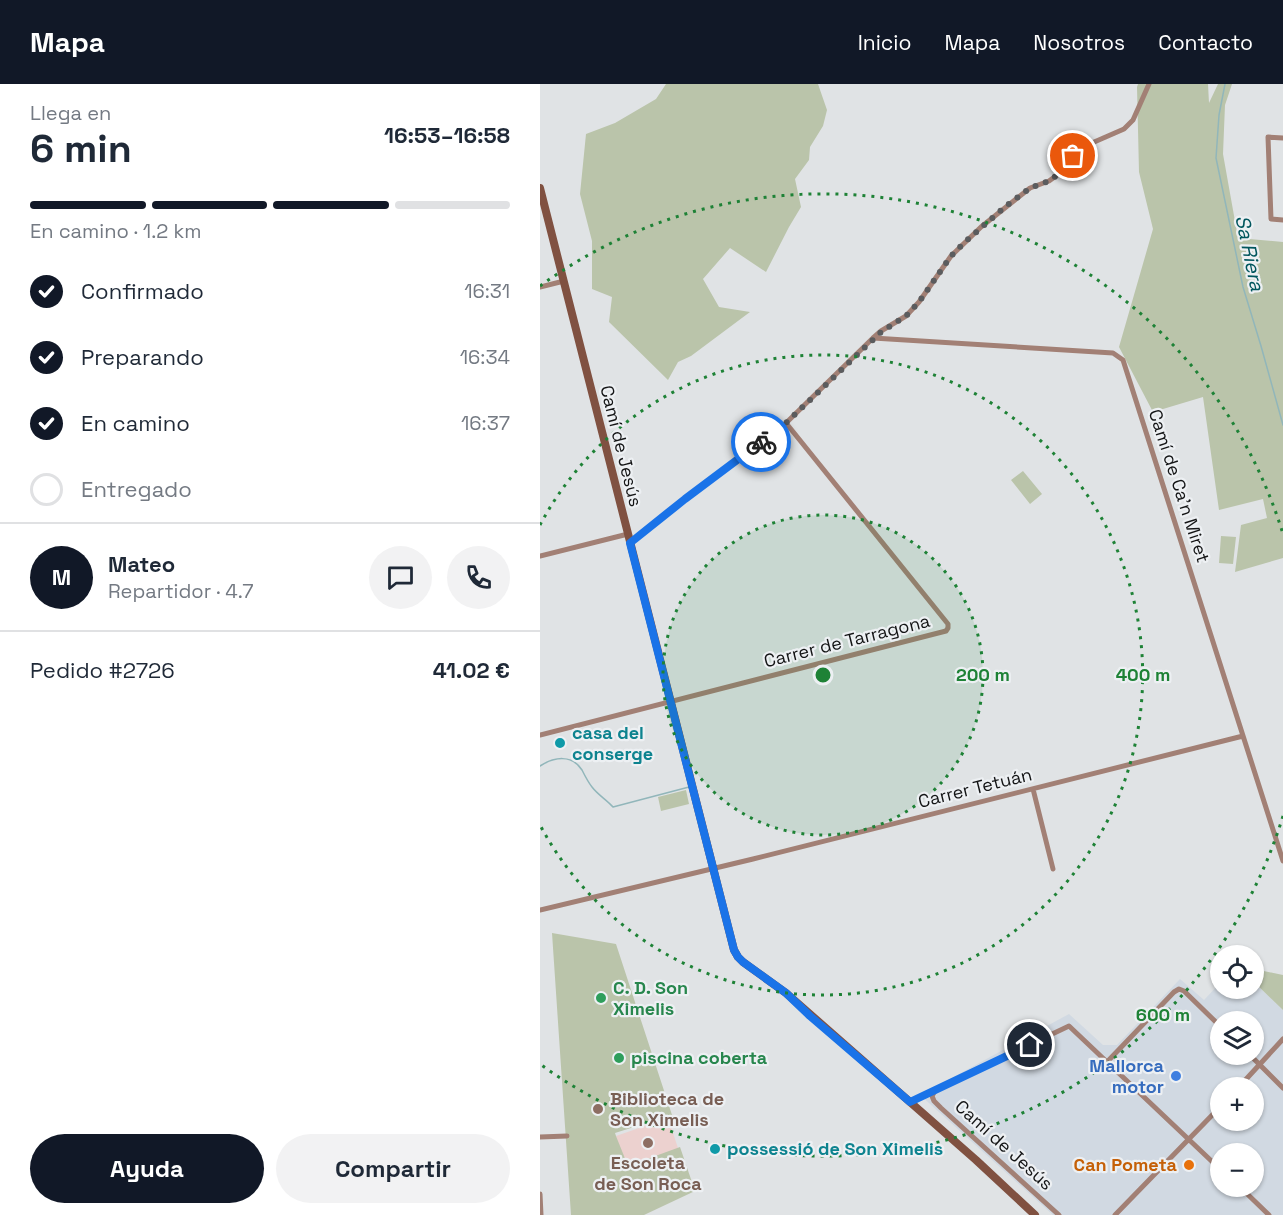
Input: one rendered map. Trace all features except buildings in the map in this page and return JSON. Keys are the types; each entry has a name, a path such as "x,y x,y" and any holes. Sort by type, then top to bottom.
{"street":[{"path":"540,556 629,539 786,423 873,338 906,316 919,302 951,256 981,227 1030,188 1049,181 1060,173 1073,156 1085,146 1124,129 1133,120 1149,84"},
{"path":"1283,138 1268,136 1270,219 1283,220"},
{"name":"Camí de Jesús","path":"540,188 734,950 738,957 786,993 1035,1215"},
{"path":"540,287 564,281"},
{"name":"Camí de Ca'n Miret","path":"873,338 1113,353 1123,360 1283,861"},
{"name":"Carrer de Tarragona","path":"671,702 946,631 948,628 948,624 786,423"},
{"path":"540,735 671,702"},
{"name":"Carrer Tetuán","path":"540,910 1243,736"},
{"path":"1033,789 1053,869"},
{"path":"1107,1062 1179,989 1184,991 1210,1017"},
{"path":"910,1102 934,1093 1068,1026 1210,1160"},
{"path":"1264,1060 1283,1039"},
{"path":"1248,1077 1259,1065 1283,1088"},
{"name":"Camí de Jesús","path":"934,1093 934,1101 941,1108 1059,1215"},
{"path":"1116,1215 1210,1118"},
{"path":"540,1137 567,1136"},
{"path":"540,1194 541,1215"},
{"path":"1250,1197 1269,1215"}],"shaded area":[{"path":"1180,979 1204,1000 1210,994 1210,999 1264,999 1264,992 1283,1010 1283,1215 1053,1215 919,1094 1069,1014 1103,1045 1117,1045"},
{"name":"Escoleta de Son Roca","path":"668,1118 679,1151 627,1169 616,1136"}],"green space":[{"path":"666,84 818,84 827,110 823,126 810,147 809,160 795,179 801,207 766,272 730,248 703,279 719,307 750,312 691,356 678,362 668,380 609,322 612,297 592,289 592,241 580,194 586,134 615,123 656,99"},
{"path":"1138,84 1208,84 1209,103 1218,84 1232,84 1225,105 1223,154 1238,238 1283,242 1283,558 1235,572 1241,525 1267,518 1263,499 1219,510 1203,397 1153,412 1119,347 1153,229 1139,172"},
{"path":"1023,471 1042,494 1030,504 1011,480"},
{"path":"1221,536 1236,537 1233,564 1219,563"},
{"path":"686,790 689,804 661,811 658,797"},
{"path":"552,933 616,944 672,1115 615,1133 628,1166 680,1147 695,1191 644,1215 571,1215"},
{"path":"1264,971 1283,975 1283,1010 1264,992"}],"waterway":[{"name":"Sa Riera","path":"1225,84 1219,115 1216,158 1243,287 1283,425"},
{"path":"540,766 557,759 573,761 582,770 594,790 613,807 689,787"}],"way so far":[{"path":"761,442 786,423 881,332 906,316 938,277 951,256 981,227 1030,188 1049,181 1060,173 1073,156"}],"place":[{"name":"casa del conserge","path":"560,743"},
{"name":"C. D. Son Ximelis","path":"601,998"},
{"name":"piscina coberta","path":"619,1058"},
{"name":"Mallorca motor","path":"1176,1076"},
{"name":"Biblioteca de Son Ximelis","path":"598,1109"},
{"name":"Escoleta de Son Roca","path":"648,1143"},
{"name":"possessió de Son Ximelis","path":"715,1149"},
{"name":"Can Pometa","path":"1189,1165"}],"route":[{"path":"761,442 630,543 734,950 743,962 786,993 910,1102 1030,1045"}]}
